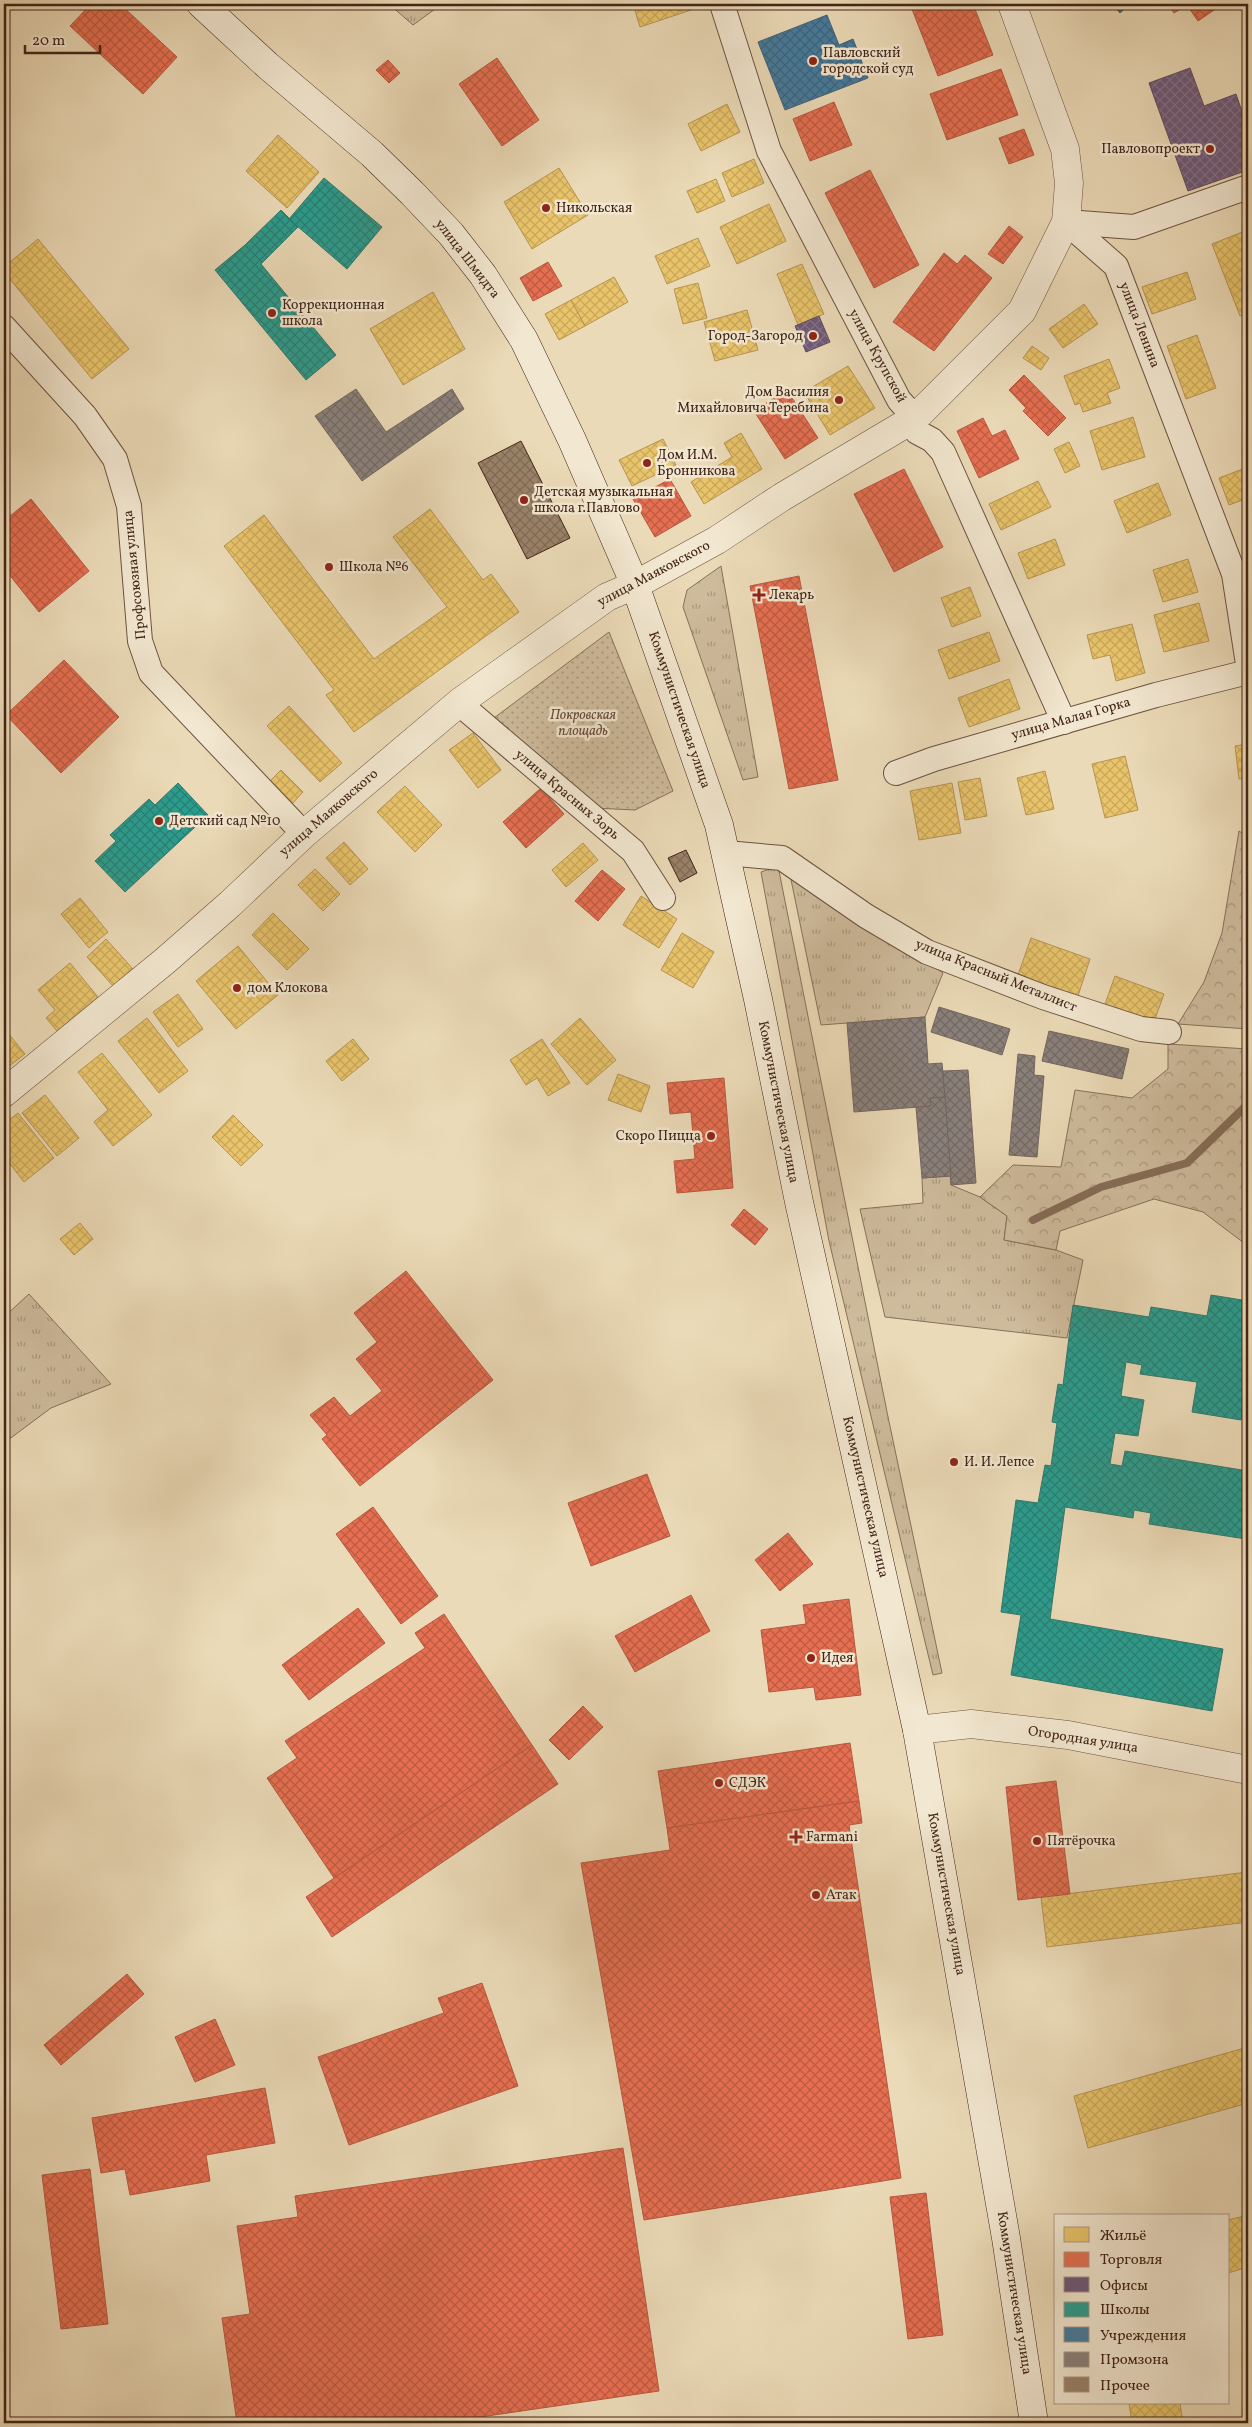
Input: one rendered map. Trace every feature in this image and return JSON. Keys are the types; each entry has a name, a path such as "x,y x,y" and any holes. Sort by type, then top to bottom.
{"main road":[{"name":"улица Шмидта","path":"201,4 267,65 382,165 451,234 483,275 524,340 572,440 635,585"},
{"path":"1012,4 1065,149 1070,183 1066,222"},
{"name":"улица Маяковского","path":"4,1093 166,960 230,904 304,834 460,702 607,597 635,585 717,540 782,497 915,418 1022,311 1066,222"},
{"name":"Коммунистическая улица","path":"635,585 719,825 726,853 799,1202 917,1730 1003,2219 1034,2423"},
{"name":"Огородная улица","path":"917,1730 971,1724 1068,1735 1248,1770"}],"street":[{"name":"улица Крупской","path":"722,4 769,151 899,400 915,418 917,432 932,440 943,452 1064,722"},
{"path":"1066,222 1134,227 1248,187"},
{"name":"улица Ленина","path":"1066,222 1116,266 1234,574 1247,650"},
{"name":"Профсоюзная улица","path":"4,327 85,416 115,460 129,506 140,641 151,673 304,834"},
{"name":"улица Малая Горка","path":"896,772 934,759 1156,695 1248,672"},
{"name":"улица Красных Зорь","path":"460,702 468,711 633,851 662,898"},
{"name":"улица Красный Металлист","path":"726,853 782,858 866,916 927,952 1043,997 1141,1029 1169,1032"}],"green space":[{"path":"389,4 442,4 413,25"},
{"path":"721,566 758,777 743,780 683,607 687,590"},
{"name":"Покровская площадь","path":"609,632 673,791 635,810 593,808 490,721"},
{"path":"1239,831 1248,837 1248,1029 1178,1024 1204,982 1222,933"},
{"path":"778,866 887,1412 942,1673 933,1675 829,1241 761,872"},
{"path":"789,870 943,973 925,1017 821,1025"},
{"path":"1168,1044 1248,1049 1248,1246 1203,1212 1154,1199 1060,1231 1056,1250 1004,1240 1007,1216 980,1197 1013,1165 1061,1167 1075,1090 1132,1098 1168,1069"},
{"path":"951,1176 951,1185 980,1197 1007,1216 1004,1240 1056,1250 1083,1260 1067,1338 885,1317 860,1209 923,1203 922,1178"},
{"path":"29,1294 111,1384 51,1408 4,1443 4,1317"}],"building: Жильё":[{"path":"633,4 692,4 694,9 640,27"},
{"path":"727,104 740,132 701,151 688,124"},
{"path":"278,135 319,172 287,208 246,171"},
{"path":"754,159 764,183 732,197 722,173"},
{"name":"Никольская","path":"559,168 588,215 532,249 504,202"},
{"path":"716,179 725,201 697,213 687,191"},
{"path":"769,204 786,241 737,264 720,227"},
{"path":"1245,231 1248,240 1248,312 1240,316 1212,244"},
{"path":"698,238 710,266 667,284 655,256"},
{"path":"38,239 129,349 92,379 4,272 4,267"},
{"path":"802,264 824,314 798,325 777,274"},
{"path":"1187,272 1196,299 1152,314 1142,287"},
{"path":"614,277 628,302 585,326 571,300"},
{"path":"698,283 707,318 683,324 674,289"},
{"path":"433,292 465,349 403,385 370,329"},
{"path":"571,300 585,326 559,340 545,314"},
{"path":"1084,304 1098,324 1063,348 1049,329"},
{"path":"747,310 758,350 715,361 704,322"},
{"path":"1197,335 1216,388 1186,399 1167,346"},
{"path":"1032,346 1049,358 1041,370 1023,358"},
{"path":"1109,359 1120,388 1107,393 1111,403 1083,412 1080,403 1075,405 1064,376"},
{"name":"Дом Василия Михайловича Теребина","path":"848,366 875,408 830,435 804,392"},
{"path":"1133,417 1145,457 1102,470 1090,431"},
{"path":"741,433 762,469 704,504 691,482 732,457 724,443"},
{"name":"Дом И.М. Бронникова","path":"663,439 676,465 632,486 619,460"},
{"path":"1069,442 1080,466 1065,473 1054,449"},
{"path":"1248,467 1248,498 1229,505 1219,478"},
{"path":"1038,481 1051,507 1001,530 989,504"},
{"path":"1158,483 1171,515 1127,533 1114,501"},
{"path":"430,509 483,580 491,574 519,612 354,732 326,695 334,690 224,546 264,515 374,659 447,607 393,537"},
{"path":"1055,539 1065,565 1028,579 1018,553"},
{"path":"1188,559 1198,592 1163,602 1153,570"},
{"path":"970,587 981,616 952,627 941,598"},
{"path":"1199,603 1209,641 1164,652 1154,615"},
{"path":"1132,624 1145,673 1116,681 1110,655 1093,659 1087,635"},
{"path":"989,632 1000,661 949,679 938,650"},
{"path":"1009,679 1020,709 969,727 958,698"},
{"path":"289,706 342,763 320,782 267,726"},
{"path":"473,733 501,770 478,788 449,750"},
{"path":"1248,744 1248,778 1239,779 1235,746"},
{"path":"1125,756 1138,810 1105,818 1092,764"},
{"path":"281,770 303,792 291,805 269,782"},
{"path":"1045,771 1054,809 1026,815 1017,778"},
{"path":"980,778 987,816 965,820 958,782"},
{"path":"952,783 961,833 919,840 910,791"},
{"path":"405,786 442,825 415,852 377,812"},
{"path":"344,842 368,869 350,885 326,858"},
{"path":"583,843 598,860 566,887 552,870"},
{"path":"315,869 340,894 323,911 298,885"},
{"path":"641,896 677,919 659,948 623,925"},
{"path":"80,898 108,932 89,948 61,914"},
{"path":"273,913 309,949 287,970 252,935"},
{"path":"682,933 714,952 693,988 661,970"},
{"path":"1031,938 1090,959 1078,996 1018,975"},
{"path":"106,939 133,969 113,986 87,957"},
{"name":"дом Клокова","path":"238,946 278,995 236,1029 196,981"},
{"path":"70,963 98,997 57,1031 46,1018 55,1010 38,990"},
{"path":"1115,976 1164,994 1154,1022 1105,1004"},
{"path":"178,994 203,1029 178,1047 153,1012"},
{"path":"147,1018 188,1071 159,1093 118,1041"},
{"path":"580,1018 616,1060 587,1085 551,1044"},
{"path":"4,1028 25,1054 4,1070"},
{"path":"353,1039 369,1059 342,1081 326,1061"},
{"path":"542,1039 570,1083 548,1096 537,1078 526,1085 510,1060"},
{"path":"102,1053 152,1115 113,1146 94,1122 108,1110 78,1072"},
{"path":"618,1074 650,1086 641,1112 608,1100"},
{"path":"45,1095 79,1138 57,1156 22,1113"},
{"path":"18,1113 54,1158 24,1182 4,1156 4,1124"},
{"path":"233,1115 263,1145 241,1166 212,1137"},
{"path":"80,1223 93,1239 74,1255 60,1239"},
{"path":"1248,1872 1248,1922 1047,1947 1041,1897"},
{"path":"1248,2047 1248,2103 1088,2148 1074,2096"},
{"path":"1248,2215 1248,2267 1230,2272 1230,2220"},
{"path":"1129,2404 1180,2404 1183,2423 1132,2423"}],"building: Торговля":[{"path":"91,4 120,4 177,57 143,94 70,26"},
{"path":"910,4 973,4 993,55 938,76"},
{"path":"1168,4 1223,4 1198,21 1187,5 1174,13"},
{"path":"497,58 539,120 502,146 459,84"},
{"path":"388,60 400,73 389,83 376,70"},
{"path":"1001,69 1018,115 947,140 930,94"},
{"path":"834,102 852,145 810,161 793,119"},
{"path":"1024,129 1034,155 1009,164 999,138"},
{"path":"870,170 919,265 874,288 825,193"},
{"path":"1009,226 1023,237 1003,264 988,254"},
{"path":"944,253 957,264 965,255 992,278 934,351 893,322"},
{"path":"548,262 562,286 533,301 520,278"},
{"path":"1024,375 1066,418 1048,436 1023,411 1026,408 1009,390"},
{"path":"787,390 818,438 785,459 754,411"},
{"path":"983,418 992,436 1005,430 1019,459 979,478 957,431"},
{"path":"904,469 943,547 894,572 854,494"},
{"path":"670,479 691,516 655,537 633,499"},
{"path":"31,499 89,571 39,612 4,568 4,521"},
{"path":"799,576 838,780 789,789 750,586"},
{"path":"64,660 119,717 61,773 6,715"},
{"path":"541,788 564,814 526,848 503,822"},
{"path":"602,870 625,889 598,921 575,901"},
{"name":"Скоро Пицца","path":"724,1078 733,1188 677,1193 674,1161 695,1159 691,1112 670,1114 667,1083"},
{"path":"744,1209 768,1229 755,1245 731,1225"},
{"path":"406,1271 493,1380 360,1486 322,1439 327,1435 310,1415 334,1397 350,1416 382,1391 356,1359 377,1342 354,1313"},
{"path":"647,1474 670,1536 591,1566 568,1503"},
{"path":"373,1507 438,1596 401,1624 336,1534"},
{"path":"788,1533 813,1564 780,1591 755,1560"},
{"path":"691,1595 710,1631 635,1672 615,1636"},
{"name":"Идея","path":"849,1599 861,1695 816,1700 814,1687 769,1692 761,1630 806,1624 803,1605"},
{"path":"358,1608 385,1643 309,1700 282,1665"},
{"path":"444,1614 532,1745 334,1878 267,1778 297,1758 285,1741 425,1648 415,1633"},
{"path":"583,1706 603,1727 569,1760 549,1740"},
{"path":"850,1743 859,1801 667,1828 658,1771"},
{"path":"532,1745 558,1784 332,1937 306,1897"},
{"name":"Пятёрочка","path":"1056,1781 1070,1894 1018,1900 1006,1787"},
{"path":"859,1801 862,1823 849,1825 901,2178 644,2220 581,1863 670,1850 667,1828"},
{"path":"127,1974 144,1994 61,2065 44,2045"},
{"path":"482,1983 518,2086 349,2145 318,2057 444,2013 438,1998"},
{"path":"215,2019 235,2065 195,2082 175,2037"},
{"path":"265,2088 275,2143 206,2155 210,2181 130,2195 125,2169 101,2173 92,2118"},
{"path":"623,2148 659,2391 439,2423 237,2423 222,2318 250,2314 237,2226 298,2217 295,2196"},
{"path":"90,2169 108,2324 61,2329 42,2175"},
{"path":"926,2193 943,2335 908,2339 890,2197"}],"building: Офисы":[{"name":"Павловопроект","path":"1190,68 1204,106 1236,94 1248,129 1248,170 1188,191 1149,83"},
{"path":"819,316 830,342 806,352 795,326"}],"building: Школы":[{"path":"324,178 382,227 347,269 289,219"},
{"path":"281,210 298,227 261,264 336,355 306,380 215,270 245,245"},
{"path":"178,783 208,815 125,892 95,861 116,841 110,835 149,799 155,805"},
{"path":"1211,1295 1248,1301 1248,1377 1241,1420 1192,1412 1197,1382 1140,1374 1142,1365 1126,1362 1121,1396 1144,1400 1138,1436 1115,1433 1110,1464 1122,1466 1125,1451 1248,1471 1248,1563 1243,1562 1246,1539 1149,1524 1151,1513 1134,1510 1133,1518 1065,1507 1050,1619 1223,1649 1212,1711 1011,1675 1021,1615 1001,1612 1016,1500 1038,1503 1045,1465 1051,1466 1057,1423 1052,1422 1058,1384 1063,1385 1073,1305 1149,1317 1151,1307 1207,1316"}],"building: Учреждения":[{"path":"1112,4 1130,4 1120,13"},
{"name":"Павловский городской суд","path":"827,15 839,45 853,39 868,78 785,110 758,42"}],"building: Промзона":[{"path":"356,389 386,432 452,389 464,409 362,481 315,416"},
{"path":"939,1007 1010,1029 1002,1055 931,1032"},
{"path":"925,1017 928,1064 942,1063 945,1097 930,1098 931,1106 854,1112 847,1023"},
{"path":"1049,1031 1129,1049 1122,1079 1042,1061"},
{"path":"1018,1054 1035,1056 1034,1075 1044,1076 1037,1157 1009,1155"},
{"path":"968,1070 976,1183 951,1185 943,1071"},
{"path":"945,1097 951,1176 922,1178 916,1107 931,1106 930,1098"}],"building: Прочее":[{"name":"Детская музыкальная школа г.Павлово","path":"521,441 570,538 527,559 478,463"},
{"path":"686,850 697,873 680,882 668,858"}],"waterway":[{"path":"1033,1220 1101,1187 1187,1163 1248,1104"}],"place":[{"name":"Павловский городской суд","path":"813,61"},
{"name":"Павловопроект","path":"1210,149"},
{"name":"Никольская","path":"546,208"},
{"name":"Коррекционная школа","path":"272,313"},
{"name":"Город-Загород","path":"813,336"},
{"name":"Дом Василия Михайловича Теребина","path":"839,400"},
{"name":"Дом И.М. Бронникова","path":"647,463"},
{"name":"Детская музыкальная школа г.Павлово","path":"524,500"},
{"name":"Школа №6","path":"329,567"},
{"name":"Лекарь","path":"759,595"},
{"name":"Детский сад №10","path":"159,821"},
{"name":"дом Клокова","path":"237,988"},
{"name":"Скоро Пицца","path":"711,1136"},
{"name":"И. И. Лепсе","path":"954,1462"},
{"name":"Идея","path":"811,1658"},
{"name":"СДЭК","path":"719,1783"},
{"name":"Farmani","path":"796,1837"},
{"name":"Пятёрочка","path":"1037,1841"},
{"name":"Атак","path":"816,1895"}]}
